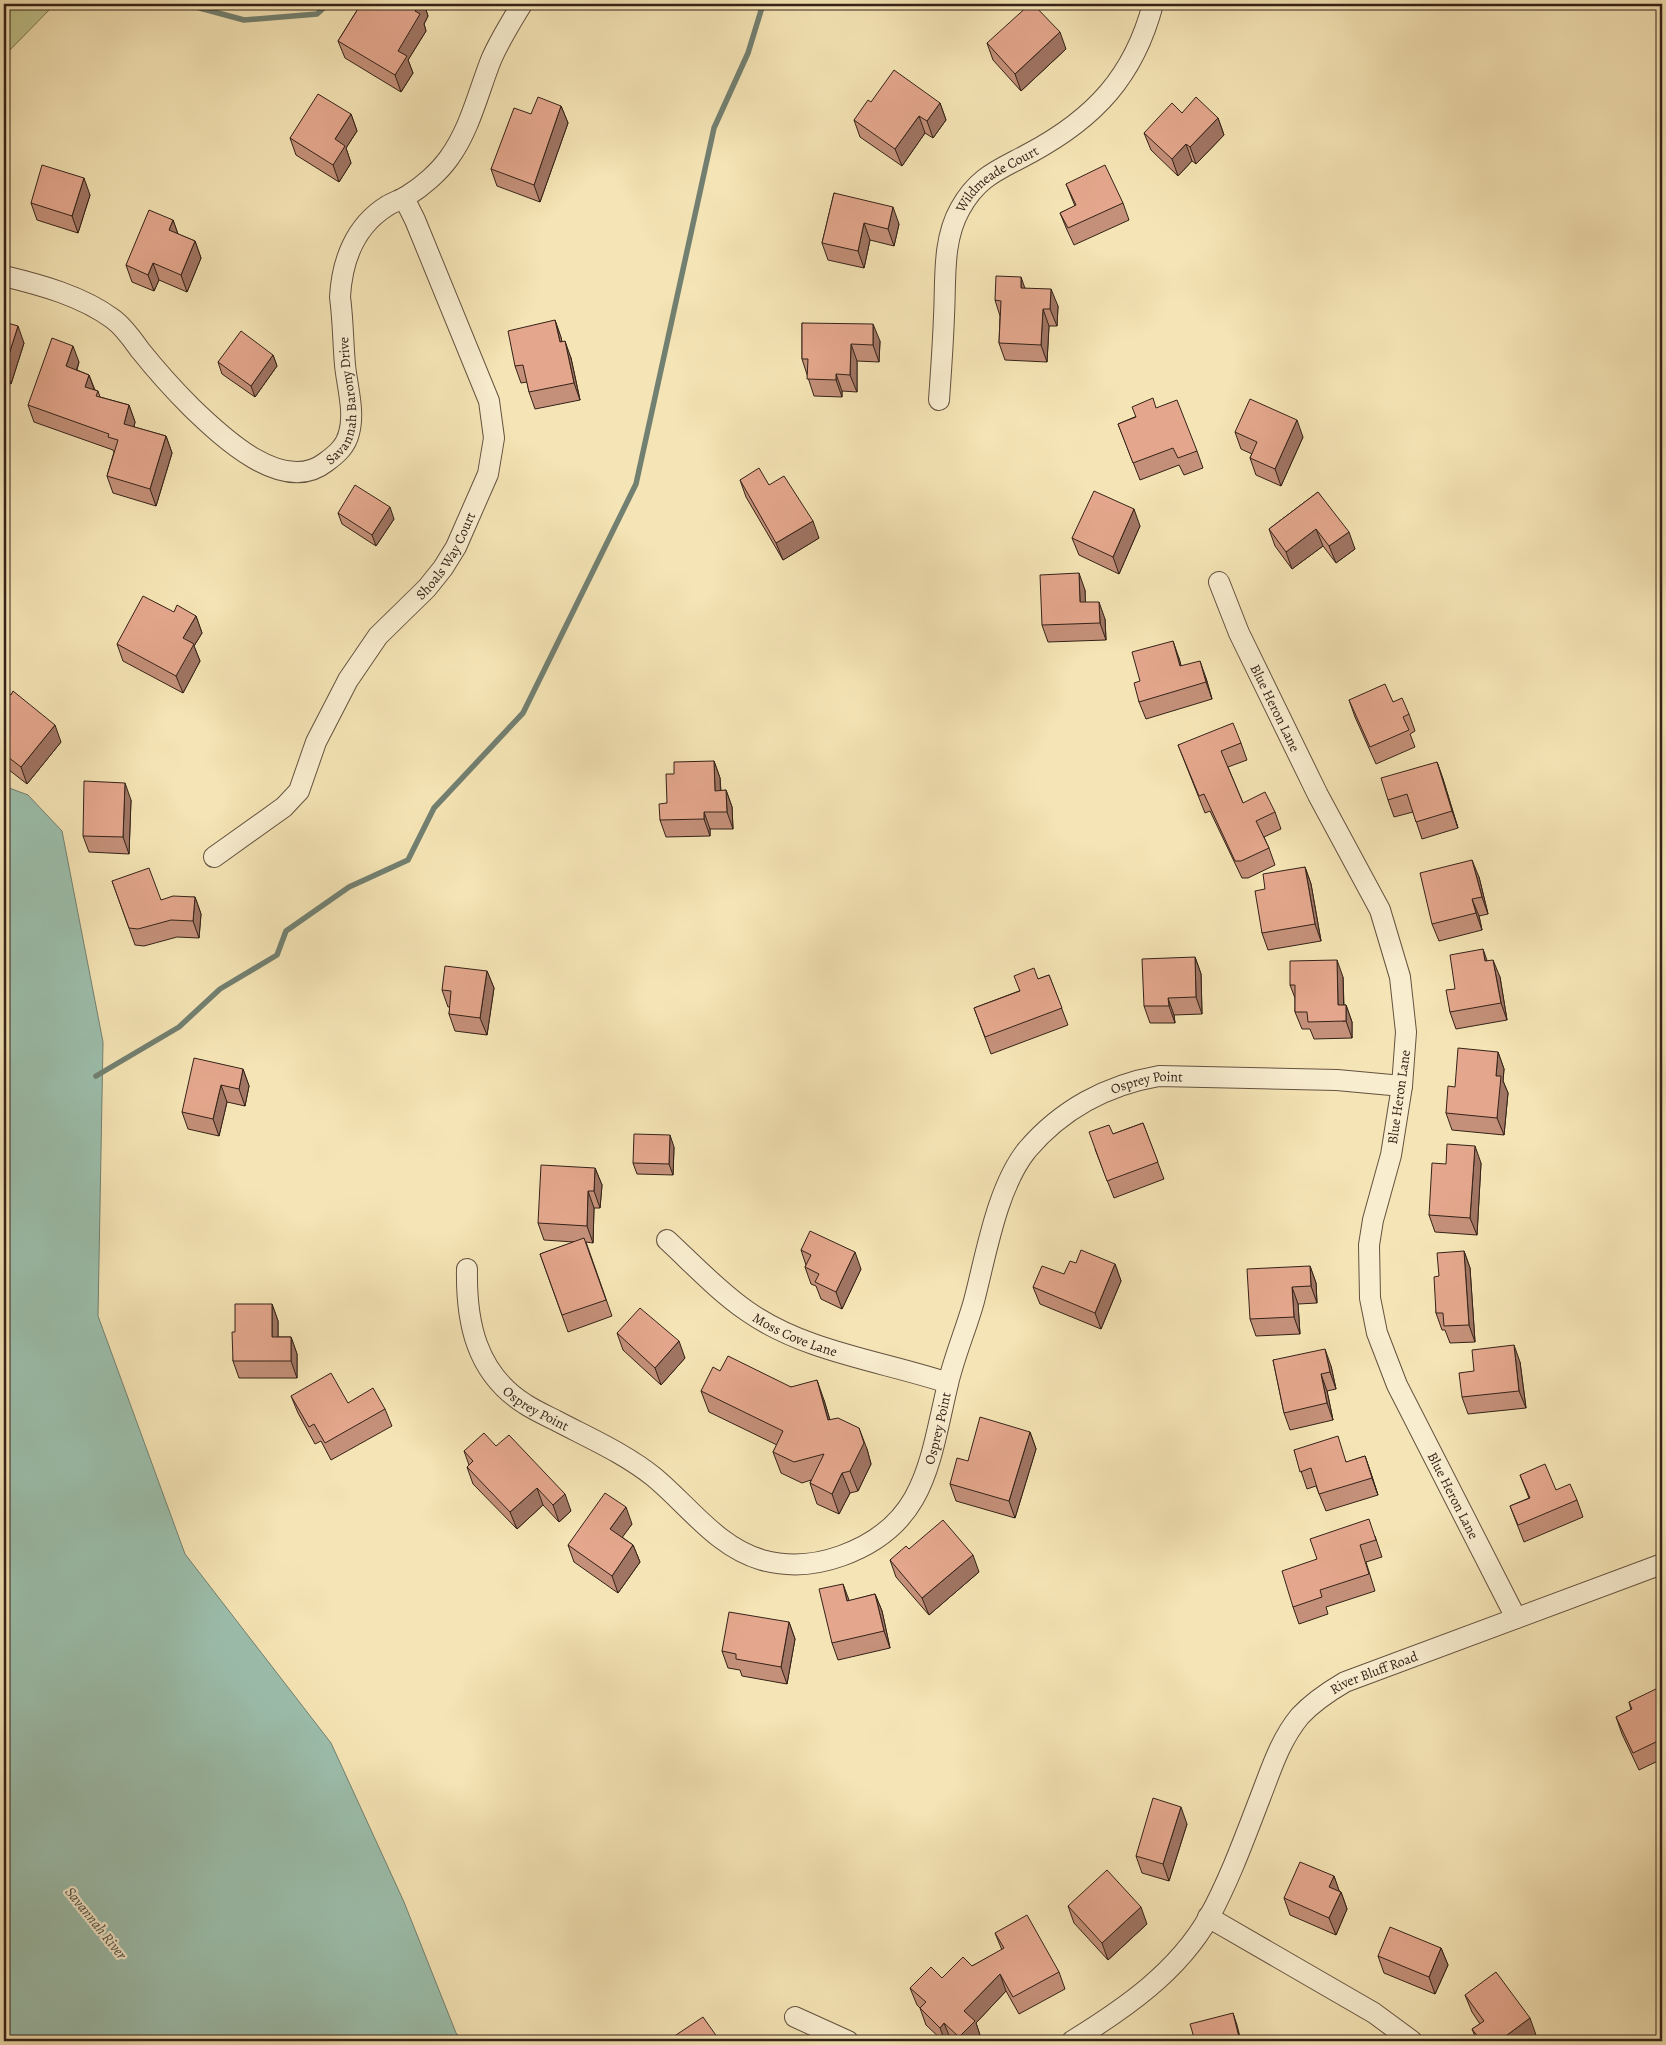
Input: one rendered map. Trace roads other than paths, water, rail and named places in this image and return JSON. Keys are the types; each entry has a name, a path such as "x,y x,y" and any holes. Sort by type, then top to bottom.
{"street":[{"name":"Savannah Barony Drive","path":"4,276 85,301 101,310 128,334 165,380 219,432 273,469 285,472 310,470 322,466 338,453 345,444 351,422 340,296 344,263 350,247 373,217 386,206 404,198 436,173 457,146 469,121 492,58 522,4"},
{"name":"Wildmeade Court","path":"939,400 947,242 960,209 982,180 998,168 1058,137 1096,107 1126,71 1147,28 1153,4"},
{"name":"Shoals Way Court","path":"214,857 284,807 299,791 316,742 348,680 378,636 427,588 442,568 456,547 488,474 494,438 489,401 416,220 404,198"},
{"name":"Blue Heron Lane","path":"1218,582 1239,633 1314,786 1380,910 1400,977 1406,1032 1402,1086 1391,1156 1373,1220 1369,1246 1370,1298 1377,1333 1397,1385 1516,1618"},
{"name":"Osprey Point","path":"468,1269 466,1302 470,1326 484,1360 509,1391 524,1404 629,1459 653,1476 695,1517 730,1545 762,1560 797,1564 835,1558 860,1548 888,1530 902,1517 923,1484 930,1466 948,1383 974,1300 991,1232 1010,1180 1027,1151 1058,1121 1082,1103 1116,1086 1158,1076 1337,1080 1402,1086"},
{"name":"Moss Cove Lane","path":"667,1240 721,1290 748,1312 766,1322 832,1350 948,1383"},
{"name":"River Bluff Road","path":"1072,2041 1126,2007 1149,1988 1191,1942 1208,1917 1249,1826 1278,1750 1299,1717 1313,1703 1345,1682 1662,1564"},
{"path":"1208,1917 1322,1981 1387,2022 1412,2041"},
{"path":"794,2017 848,2041"}],"water":[{"name":"Savannah River","path":"4,786 28,795 62,831 103,1042 98,1316 185,1554 331,1743 404,1902 456,2033 463,2041 4,2041"}],"waterway":[{"path":"185,4 244,20 317,14 328,4"},
{"path":"96,1076 179,1027 220,989 277,955 286,931 349,887 408,860 434,808 523,713 636,484 714,128 748,53 763,4"}]}
